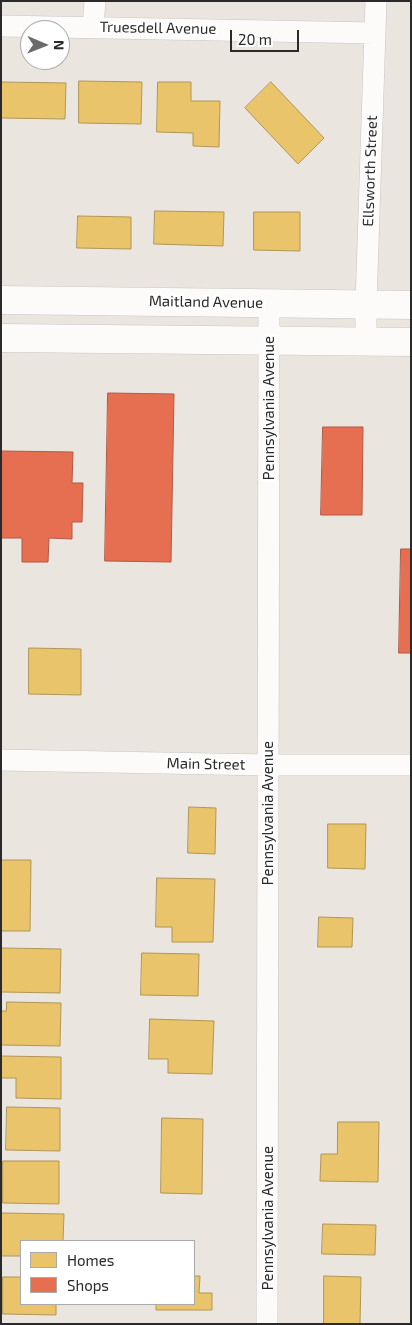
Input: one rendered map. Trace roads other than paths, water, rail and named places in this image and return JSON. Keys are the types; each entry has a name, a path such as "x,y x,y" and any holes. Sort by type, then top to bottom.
{"main road":[{"name":"Maitland Avenue","path":"1,300 411,305"},
{"path":"1,338 411,342"}],"street":[{"path":"93,27 94,1"},
{"name":"Ellsworth Street","path":"366,342 376,1"},
{"name":"Truesdell Avenue","path":"1,26 374,33"},
{"name":"Pennsylvania Avenue","path":"267,1324 269,302"},
{"name":"Main Street","path":"1,760 268,765 411,765"}]}
